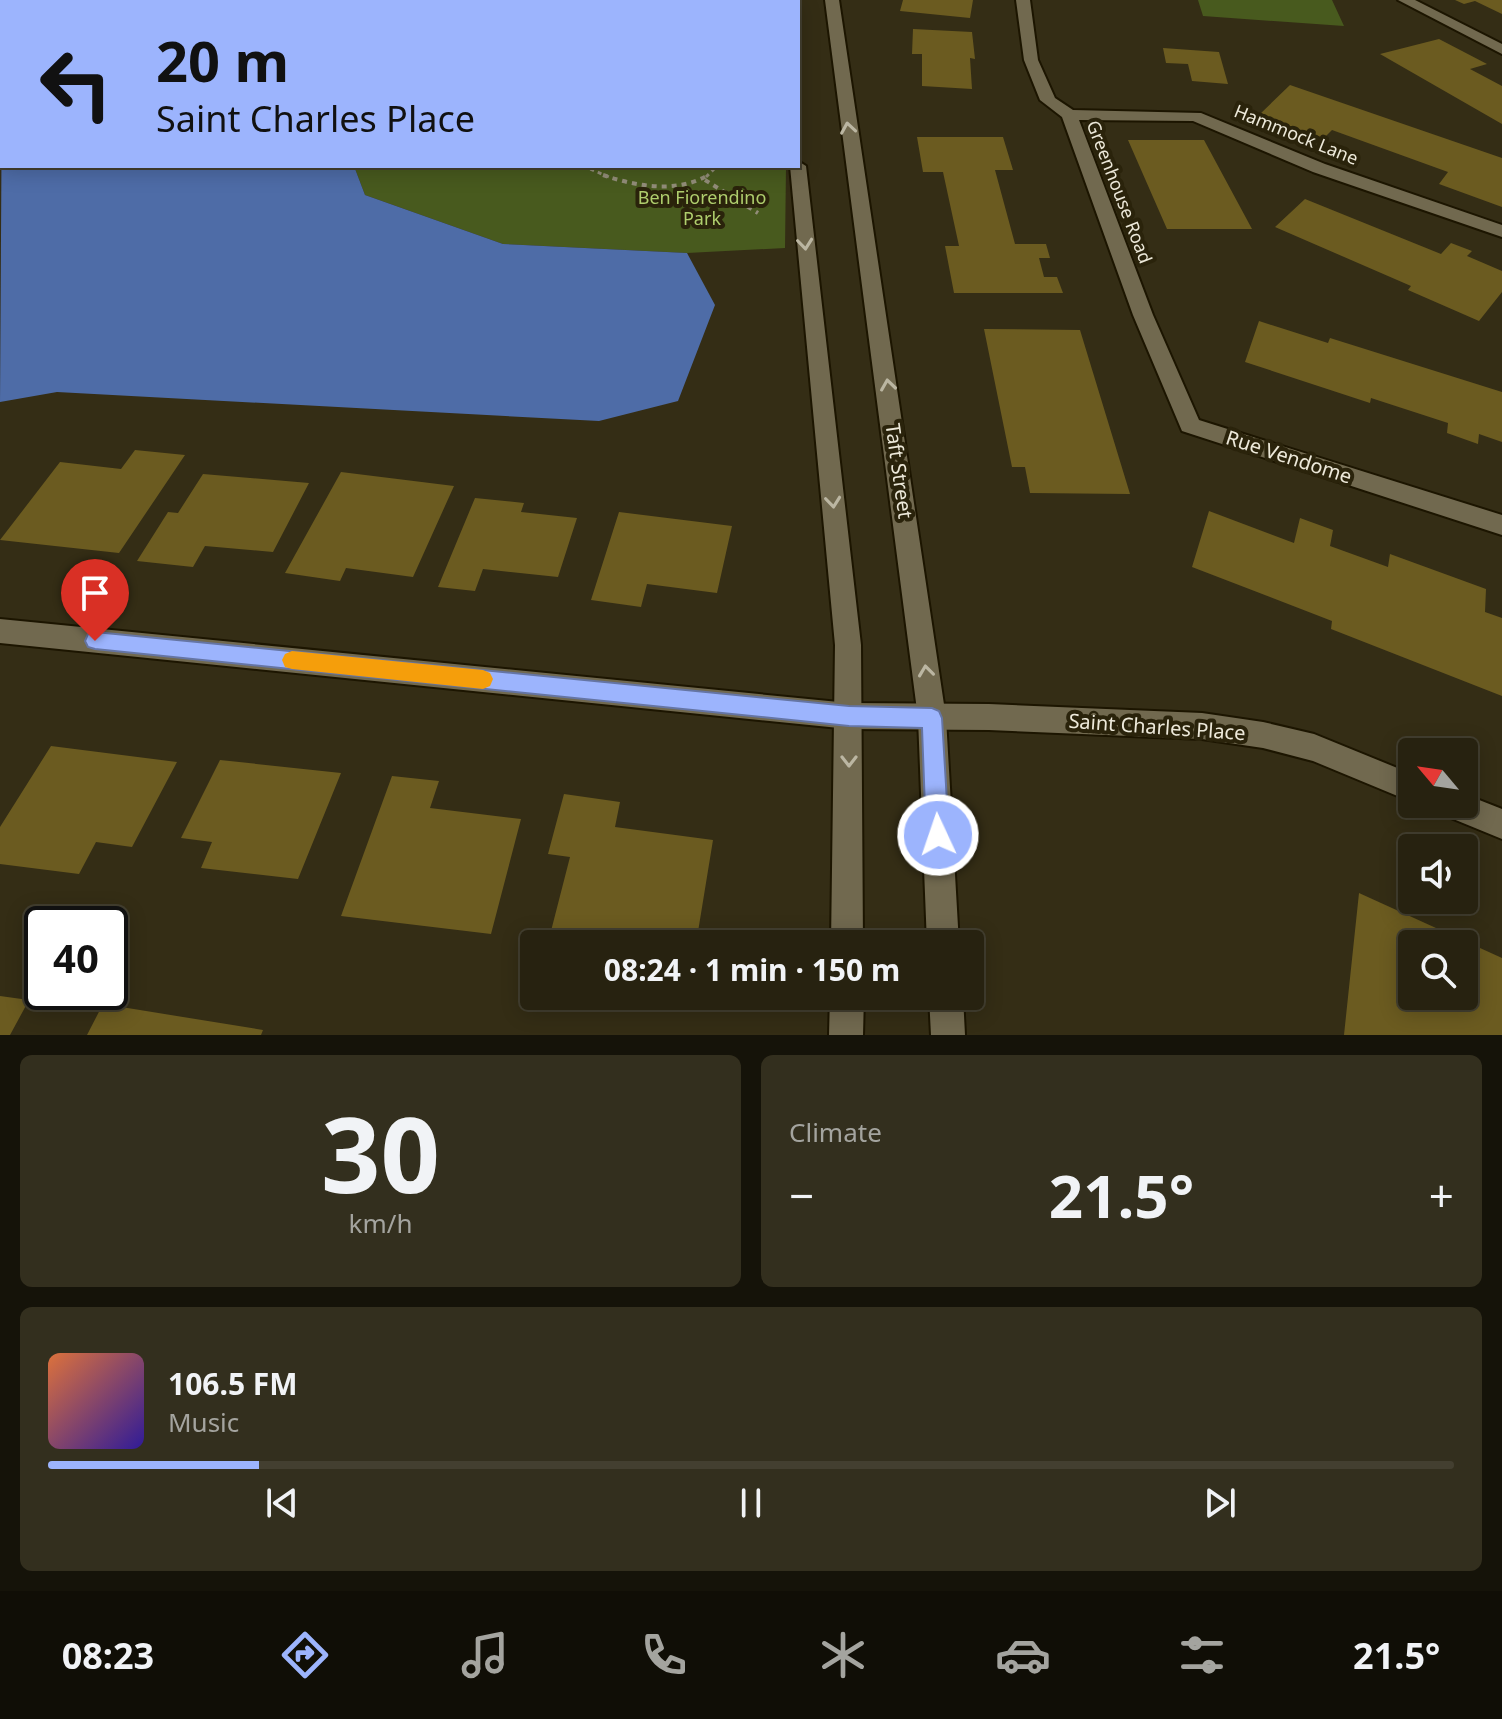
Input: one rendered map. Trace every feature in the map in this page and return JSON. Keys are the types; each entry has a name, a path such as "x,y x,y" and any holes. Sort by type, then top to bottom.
{"street":[{"name":"Taft Street","path":"832,0 932,718 942,930"},
{"name":"Greenhouse Road","path":"1023,0 1031,60 1048,100 1069,115 1143,315"},
{"path":"1405,0 1502,50"},
{"name":"Hammock Lane","path":"1069,115 1195,116 1319,168 1502,231"},
{"path":"798,168 848,645 847,930"},
{"name":"Rue Vendome","path":"1143,315 1190,425 1502,525"},
{"name":"Saint Charles Place","path":"0,631 849,716 989,717 1202,726 1263,735 1314,748 1398,782"},
{"path":"1478,814 1502,824"},
{"path":"846,1035 847,1010"},
{"path":"947,1010 948,1035"}],"path":[{"path":"586,168 600,176 666,187 705,179 715,168"},
{"path":"705,179 758,213"}],"green space":[{"path":"1198,0 1332,0 1344,26 1203,16"},
{"name":"Ben Fiorendino Park","path":"355,168 786,168 785,248 687,253 503,244 365,195"}],"water":[{"path":"1,168 355,168 365,195 503,244 687,253 715,305 678,401 599,421 57,392 0,402"}],"building":[{"path":"903,0 973,0 970,18 900,11"},
{"path":"1455,0 1502,0 1502,14 1475,1 1464,4"},
{"path":"913,29 972,32 975,59 970,58 972,89 922,86 922,54 912,54"},
{"path":"1439,39 1487,64 1470,69 1502,86 1502,124 1380,54"},
{"path":"1163,48 1219,52 1228,84 1192,81 1188,64 1166,63"},
{"path":"1290,85 1502,158 1502,207 1439,184 1448,172 1332,130 1324,138 1259,115"},
{"path":"917,137 1003,137 1013,170 995,170 1015,244 1046,244 1050,258 1039,258 1044,277 1057,277 1063,293 954,293 945,246 959,246 943,172 923,172"},
{"path":"1128,140 1204,140 1252,229 1167,229"},
{"path":"1305,199 1441,254 1451,243 1472,251 1467,256 1502,271 1502,292 1479,321 1408,290 1411,286 1275,227"},
{"path":"1259,321 1328,343 1330,338 1502,392 1502,442 1479,434 1478,444 1447,433 1448,423 1371,398 1370,403 1245,362"},
{"path":"984,329 1080,330 1130,494 1030,493 1025,467 1012,467"},
{"path":"135,450 185,455 119,553 0,540 60,462 121,469"},
{"path":"341,472 454,486 413,577 346,568 340,581 285,573"},
{"path":"203,474 309,483 273,552 205,546 193,567 137,561 168,512 178,513"},
{"path":"475,498 524,503 521,512 577,518 558,577 483,569 475,591 438,587"},
{"path":"1209,511 1294,543 1300,518 1333,530 1330,546 1388,567 1390,554 1486,589 1485,612 1502,618 1502,696 1331,629 1332,621 1192,567"},
{"path":"619,512 732,526 717,593 647,584 641,607 591,600"},
{"path":"51,746 177,762 132,847 96,842 79,874 0,864 0,827"},
{"path":"220,760 341,773 298,879 201,868 212,842 181,838"},
{"path":"392,776 439,781 430,808 521,819 491,934 341,916"},
{"path":"564,794 620,802 615,827 713,840 698,930 551,930 570,857 548,854"},
{"path":"1359,893 1398,911 1398,914 1405,914 1440,930 1398,930 1398,1010 1478,1010 1478,947 1502,958 1502,1035 1344,1035"},
{"path":"0,996 24,999 24,1009 10,1035 0,1035"},
{"path":"128,1008 263,1030 261,1035 87,1035 100,1010"}],"slow traffic":[{"path":"292,660 483,679"}],"route":[{"path":"95,641 849,716 932,718 938,835"}]}
